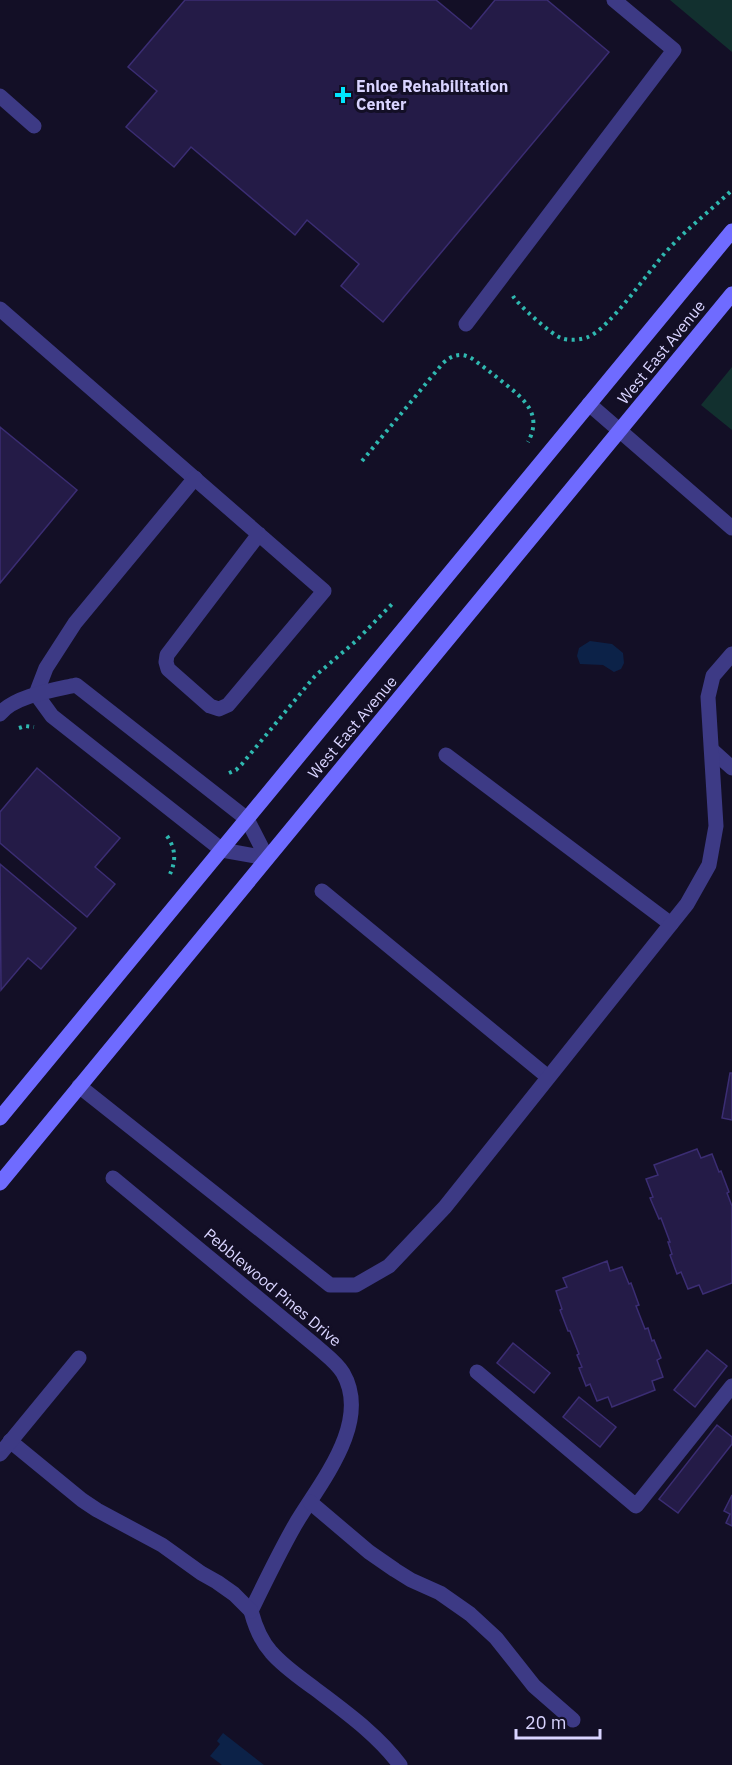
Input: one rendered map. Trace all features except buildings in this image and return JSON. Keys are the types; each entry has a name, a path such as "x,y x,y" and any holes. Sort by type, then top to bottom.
{"main road":[{"name":"West East Avenue","path":"0,1118 732,231"},
{"name":"West East Avenue","path":"0,1183 732,294"}],"street":[{"path":"466,324 674,51 614,0"},
{"path":"0,96 34,126"},
{"path":"0,309 195,478 259,534 324,591 228,705 219,709 210,706 168,669 166,655 259,534"},
{"path":"589,405 732,528"},
{"path":"36,694 46,668 75,623 195,478"},
{"path":"79,1086 330,1285 356,1285 389,1266 445,1207 687,904 709,865 717,826 708,697 713,676 732,654"},
{"path":"0,714 4,709 36,694 76,685 247,819 267,858"},
{"path":"36,694 52,716 222,850 267,858"},
{"path":"712,750 732,768"},
{"path":"446,755 670,924"},
{"path":"322,891 548,1077"},
{"name":"Pebblewood Pines Drive","path":"113,1178 332,1360 343,1374 350,1392 351,1412 339,1453 295,1525 251,1611"},
{"path":"0,1454 79,1358"},
{"path":"477,1372 636,1506 732,1386"},
{"path":"10,1441 82,1500 162,1545 234,1594 251,1611 256,1627 270,1652 381,1743 400,1765"},
{"path":"310,1503 369,1552 411,1580 440,1593 470,1614 496,1638 534,1686 573,1720"}],"path":[{"path":"511,288 515,300 561,338 586,339 599,331 665,252 732,190"},
{"path":"581,339 582,345"},
{"path":"362,460 443,363 455,355 468,356 519,395 528,406 536,421 527,443"},
{"path":"229,773 242,764 315,676 384,615 398,598"},
{"path":"19,728 30,726 40,731"},
{"path":"161,830 171,841 175,857 171,873 165,882"}],"green space":[{"path":"670,0 732,0 732,52"},
{"path":"732,367 732,430 701,405"}],"water":[{"path":"590,641 612,644 623,653 624,663 621,669 614,672 603,665 580,664 577,656 579,648"},
{"path":"223,1733 264,1765 222,1765 210,1756 220,1744 217,1741"}],"place":[{"name":"Enloe Rehabilitation Center","path":"343,95"}]}
